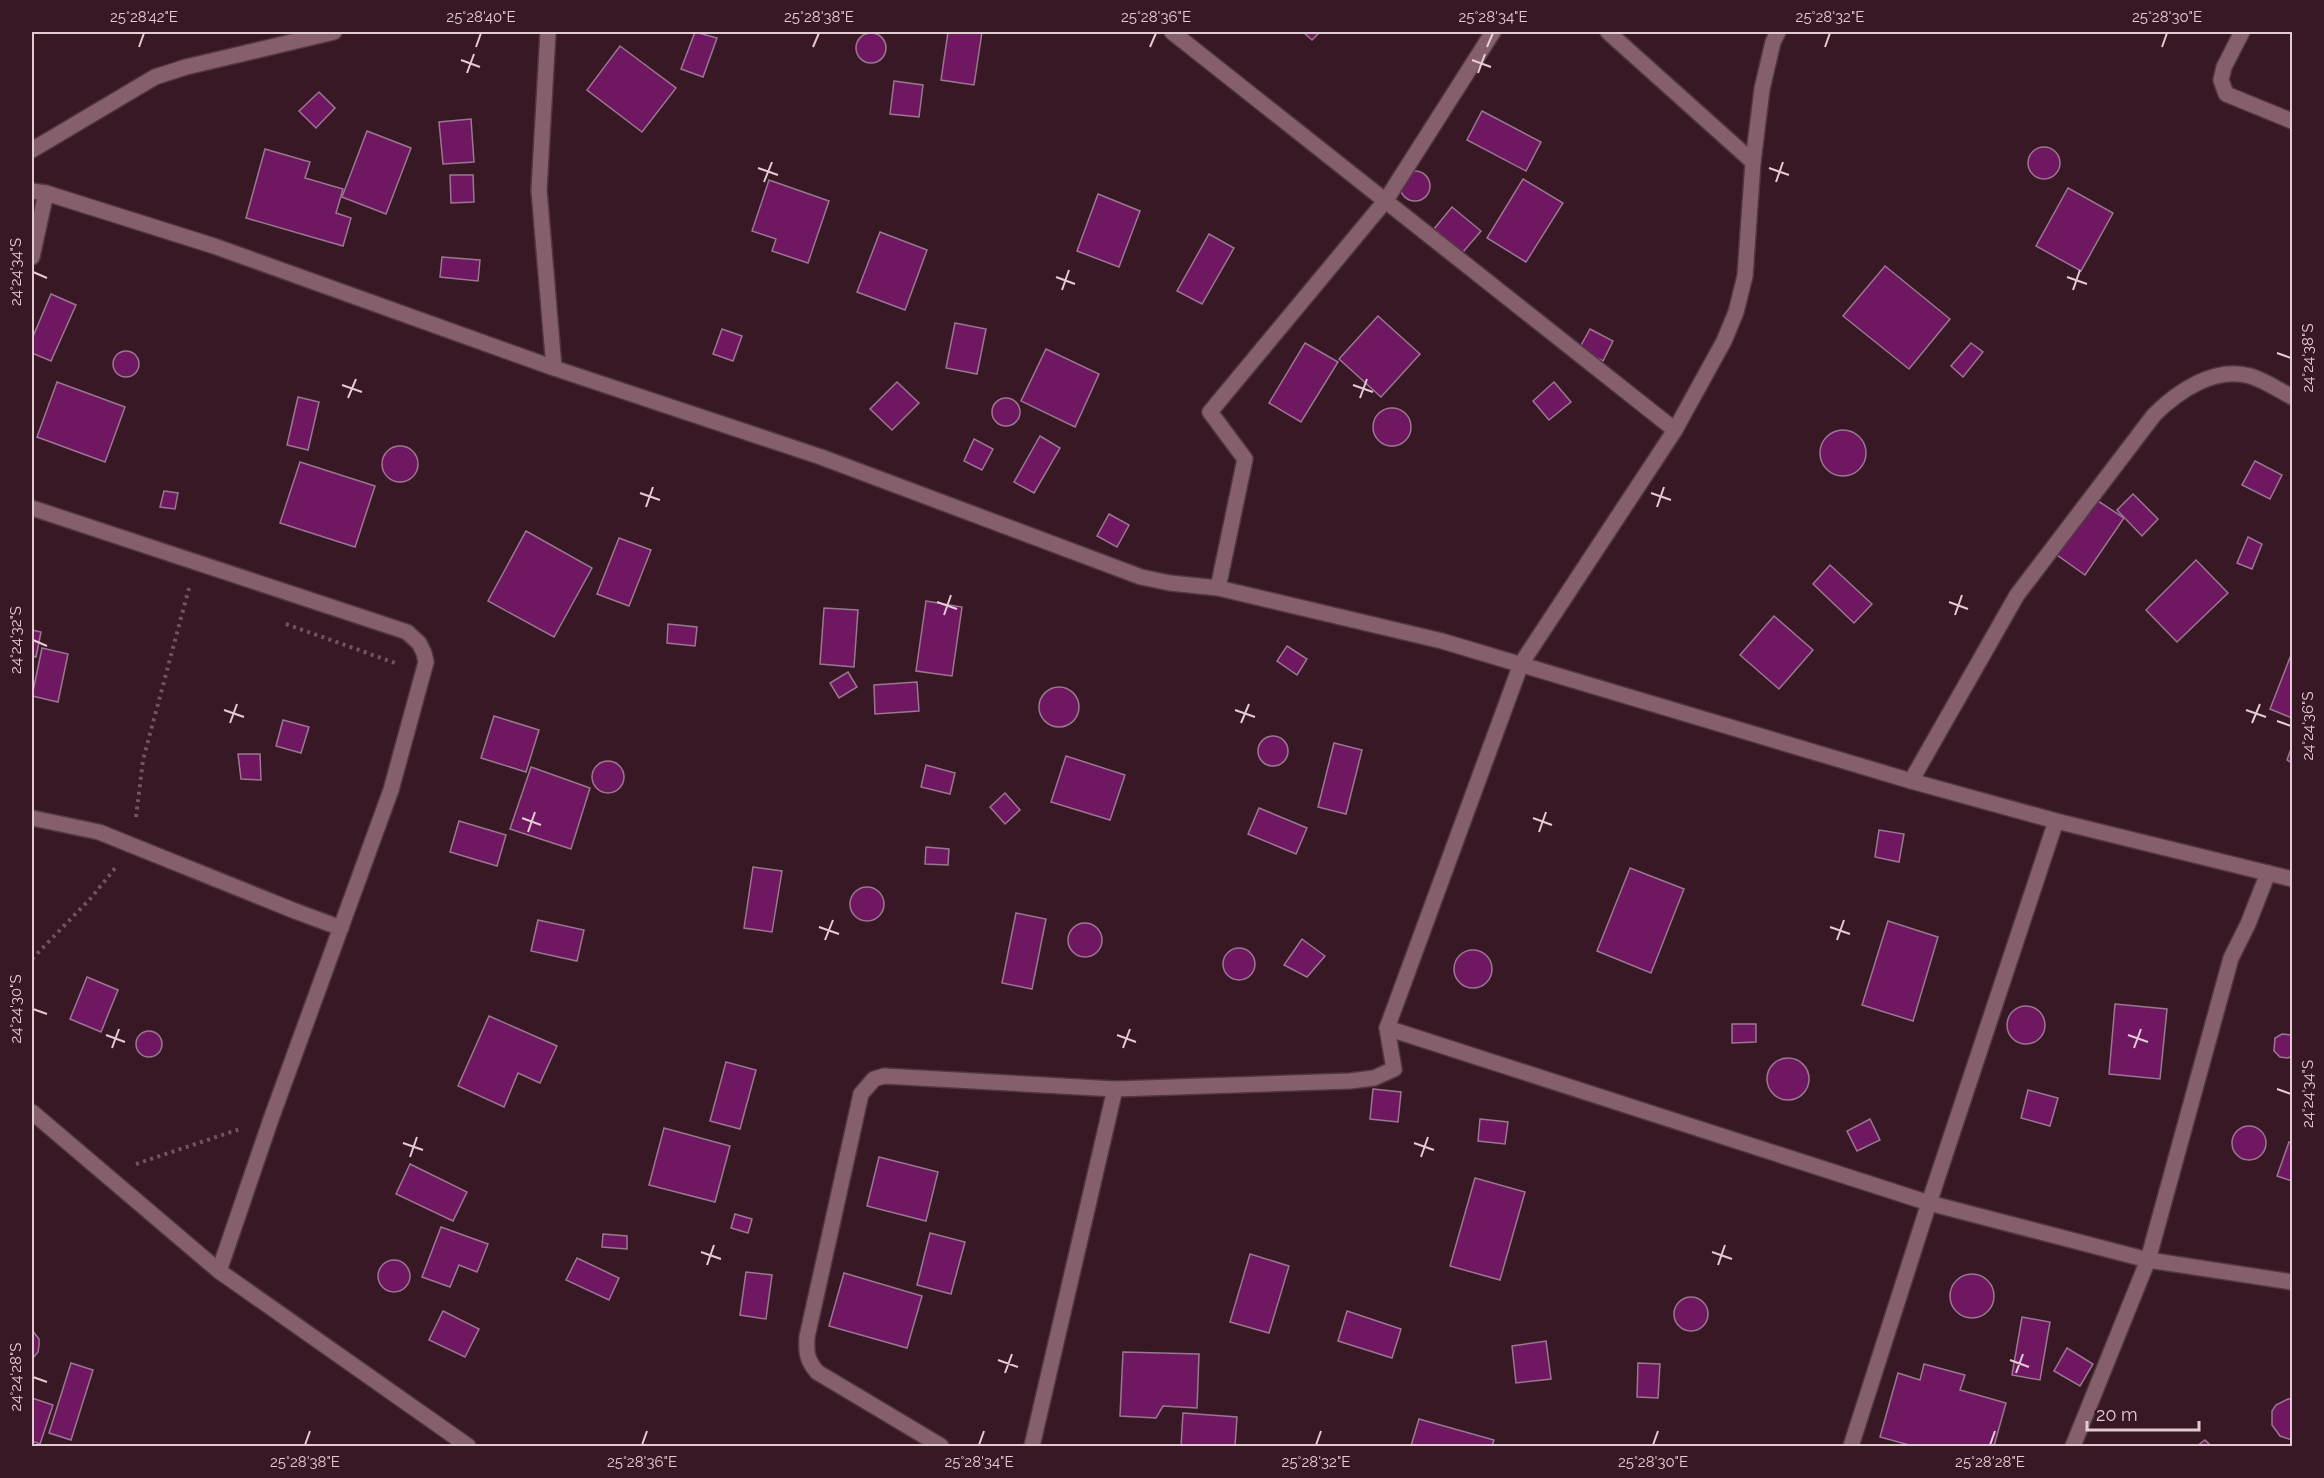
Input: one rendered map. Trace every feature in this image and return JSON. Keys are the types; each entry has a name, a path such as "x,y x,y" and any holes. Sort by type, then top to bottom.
{"street":[{"path":"32,150 155,77 186,67 334,32"},
{"path":"548,32 539,190 554,368"},
{"path":"1172,32 1675,430"},
{"path":"1218,588 1245,459 1210,412 1386,200 1493,32"},
{"path":"1608,32 1753,162"},
{"path":"941,1446 817,1372 808,1363 807,1337 861,1094 874,1079 884,1076 1115,1089 1350,1081 1374,1078 1394,1069 1387,1028 1521,664 1675,430 1724,341 1736,312 1745,276 1753,162 1762,89 1773,42 1778,32"},
{"path":"2242,32 2223,67 2221,80 2226,94 2292,121"},
{"path":"32,257 39,192 214,246 554,368 821,457 1141,577 1170,583 1218,588 1442,641 1911,781 2056,821 2292,879"},
{"path":"1911,781 2017,595 2154,415 2169,400 2216,375 2250,376 2292,397"},
{"path":"32,508 406,632 419,643 424,653 426,662 420,688 391,790 271,1119 219,1271"},
{"path":"32,818 99,832 341,928"},
{"path":"1851,1446 2056,821"},
{"path":"2073,1446 2148,1260 2231,957 2248,924 2268,873"},
{"path":"1387,1028 1929,1203 2148,1260 2292,1282"},
{"path":"1032,1446 1115,1089"},
{"path":"32,1112 219,1271 468,1446"}],"path":[{"path":"32,959 91,898 132,845 143,760 189,588"},
{"path":"276,620 405,667 420,688"},
{"path":"107,1174 271,1119"}],"building":[{"path":"695,32 717,38 703,77 681,69"},
{"path":"948,32 982,32 974,85 941,80"},
{"path":"1303,32 1320,32 1312,40"},
{"path":"871,33 882,37 886,48 882,59 871,63 860,59 856,48 860,37"},
{"path":"620,46 676,88 642,132 587,90"},
{"path":"894,81 923,85 919,117 890,114"},
{"path":"319,92 335,108 316,128 299,111"},
{"path":"1482,111 1541,142 1526,171 1467,140"},
{"path":"471,119 474,162 443,164 439,122"},
{"path":"367,131 411,148 386,214 342,197"},
{"path":"2044,147 2056,151 2060,163 2056,175 2044,179 2032,175 2028,163 2032,151"},
{"path":"265,149 310,162 305,178 343,189 336,213 351,218 343,246 246,218"},
{"path":"1415,171 1425,176 1430,186 1425,196 1415,201 1405,196 1400,186 1405,176"},
{"path":"450,175 473,175 474,202 451,203"},
{"path":"1523,179 1563,203 1526,262 1487,238"},
{"path":"769,180 829,201 808,263 772,251 776,239 752,231"},
{"path":"2068,188 2113,213 2081,271 2036,246"},
{"path":"1098,194 1140,211 1119,267 1077,251"},
{"path":"1452,207 1481,231 1463,252 1434,229"},
{"path":"880,232 927,250 905,310 857,292"},
{"path":"1209,234 1234,248 1202,304 1177,291"},
{"path":"442,257 480,260 478,281 440,277"},
{"path":"1885,266 1950,319 1909,369 1843,316"},
{"path":"51,294 76,305 51,361 32,353 32,339"},
{"path":"1378,316 1420,354 1381,397 1339,359"},
{"path":"955,323 986,329 977,374 946,368"},
{"path":"722,329 742,336 733,361 713,354"},
{"path":"1590,329 1613,341 1603,361 1579,349"},
{"path":"1305,343 1338,362 1301,422 1269,403"},
{"path":"1971,343 1983,352 1963,377 1951,366"},
{"path":"1046,349 1099,374 1075,427 1021,401"},
{"path":"126,351 136,354 139,364 136,374 126,377 116,374 113,364 116,354"},
{"path":"57,382 125,407 105,462 37,437"},
{"path":"897,382 919,403 892,430 870,409"},
{"path":"1554,382 1571,402 1549,420 1533,401"},
{"path":"298,397 319,402 308,450 287,445"},
{"path":"1006,398 1016,402 1020,412 1016,422 1006,426 996,422 992,412 996,402"},
{"path":"1392,408 1399,409 1405,414 1410,420 1410,434 1405,440 1399,445 1392,446 1385,445 1379,440 1374,434 1373,427 1374,420 1379,414 1385,409"},
{"path":"1848,430 1860,436 1865,444 1865,462 1860,470 1852,475 1838,476 1830,473 1823,466 1820,448 1823,440 1830,433"},
{"path":"1040,436 1060,448 1034,493 1014,482"},
{"path":"974,439 993,449 982,470 964,461"},
{"path":"400,446 413,451 418,464 413,477 400,482 387,477 382,464 387,451"},
{"path":"2255,461 2282,475 2270,499 2242,485"},
{"path":"300,462 375,486 355,547 280,523"},
{"path":"164,491 178,493 175,509 160,507"},
{"path":"2133,494 2158,519 2142,536 2117,510"},
{"path":"2095,499 2124,518 2085,575 2057,555"},
{"path":"1109,514 1129,525 1117,547 1097,536"},
{"path":"526,531 592,568 554,637 488,601"},
{"path":"2248,537 2262,544 2252,569 2237,563"},
{"path":"619,538 651,550 629,606 597,594"},
{"path":"2196,560 2228,593 2177,642 2146,610"},
{"path":"1830,565 1872,604 1854,623 1813,584"},
{"path":"926,601 962,607 952,676 916,671"},
{"path":"824,608 858,610 854,667 820,664"},
{"path":"1774,616 1813,650 1779,689 1740,655"},
{"path":"668,624 697,627 695,646 667,643"},
{"path":"32,630 41,632 36,657 32,656"},
{"path":"1287,646 1307,659 1297,675 1277,661"},
{"path":"42,648 68,654 58,702 32,696"},
{"path":"2292,656 2292,718 2270,709"},
{"path":"848,672 857,687 839,698 830,683"},
{"path":"917,682 919,711 875,714 874,685"},
{"path":"1059,687 1073,693 1079,707 1073,721 1059,727 1045,721 1039,707 1045,693"},
{"path":"494,716 539,730 526,772 481,758"},
{"path":"283,720 309,727 301,753 276,746"},
{"path":"1273,736 1284,740 1288,751 1284,762 1273,766 1262,762 1258,751 1262,740"},
{"path":"1334,743 1362,750 1346,814 1318,807"},
{"path":"2292,746 2292,763 2287,760"},
{"path":"238,754 260,754 261,780 241,779"},
{"path":"1066,756 1125,775 1110,820 1051,802"},
{"path":"608,761 619,766 624,777 619,788 608,793 597,788 592,777 597,766"},
{"path":"926,765 955,773 950,794 921,787"},
{"path":"531,767 590,788 571,849 510,829"},
{"path":"1005,793 1020,810 1005,824 990,807"},
{"path":"1259,808 1307,828 1296,854 1248,834"},
{"path":"459,821 506,835 497,866 450,852"},
{"path":"1879,830 1904,834 1899,862 1875,857"},
{"path":"926,847 949,849 948,865 925,864"},
{"path":"753,867 782,871 772,932 744,928"},
{"path":"1630,868 1684,889 1651,973 1597,951"},
{"path":"867,887 879,892 884,904 879,916 867,921 855,916 850,904 855,892"},
{"path":"1016,913 1046,919 1032,989 1002,983"},
{"path":"538,920 584,930 577,961 531,951"},
{"path":"1888,921 1938,937 1913,1021 1862,1005"},
{"path":"1085,923 1097,928 1102,940 1097,952 1085,957 1073,952 1068,940 1073,928"},
{"path":"1302,939 1325,956 1307,977 1284,965"},
{"path":"1239,948 1250,953 1255,964 1250,975 1239,980 1228,975 1223,964 1228,953"},
{"path":"1473,950 1487,955 1492,969 1487,983 1473,988 1459,983 1454,969 1459,955"},
{"path":"87,977 118,990 101,1032 70,1019"},
{"path":"2115,1004 2167,1009 2160,1079 2109,1074"},
{"path":"2026,1006 2039,1012 2045,1025 2039,1038 2026,1044 2013,1038 2007,1025 2013,1012"},
{"path":"489,1016 557,1046 540,1083 518,1073 504,1107 458,1086"},
{"path":"1732,1024 1756,1024 1756,1042 1732,1043"},
{"path":"149,1031 158,1035 162,1044 158,1053 149,1057 140,1053 136,1044 140,1035"},
{"path":"2282,1034 2292,1035 2292,1056 2288,1058 2280,1057 2274,1051 2275,1038"},
{"path":"1788,1058 1803,1064 1809,1079 1803,1094 1788,1100 1773,1094 1767,1079 1773,1064"},
{"path":"726,1062 756,1070 740,1129 710,1121"},
{"path":"1373,1089 1401,1092 1398,1122 1370,1119"},
{"path":"2028,1090 2058,1098 2050,1126 2021,1118"},
{"path":"1480,1119 1508,1122 1505,1144 1478,1141"},
{"path":"1870,1119 1880,1140 1857,1151 1847,1131"},
{"path":"2249,1126 2261,1131 2266,1143 2261,1155 2249,1160 2237,1155 2232,1143 2237,1131"},
{"path":"664,1128 730,1146 715,1202 649,1185"},
{"path":"2289,1142 2292,1143 2292,1181 2277,1176"},
{"path":"879,1157 938,1172 926,1221 867,1206"},
{"path":"410,1164 467,1192 453,1221 396,1194"},
{"path":"1475,1178 1525,1192 1500,1280 1450,1266"},
{"path":"735,1214 752,1219 748,1233 731,1228"},
{"path":"441,1227 488,1244 477,1272 459,1265 450,1287 422,1277"},
{"path":"930,1233 965,1242 951,1294 917,1285"},
{"path":"603,1234 627,1236 627,1249 602,1247"},
{"path":"1250,1254 1289,1266 1269,1333 1230,1322"},
{"path":"577,1258 619,1278 609,1300 566,1280"},
{"path":"394,1260 406,1264 410,1276 406,1288 394,1292 382,1288 378,1276 382,1264"},
{"path":"746,1272 772,1275 766,1319 740,1315"},
{"path":"844,1273 922,1296 907,1348 829,1326"},
{"path":"1972,1274 1981,1275 1988,1280 1993,1287 1993,1305 1988,1312 1981,1317 1972,1318 1963,1317 1956,1312 1951,1305 1950,1296 1951,1287 1956,1280 1963,1275"},
{"path":"1691,1297 1703,1302 1708,1314 1703,1326 1691,1331 1679,1326 1674,1314 1679,1302"},
{"path":"443,1311 479,1329 465,1357 429,1340"},
{"path":"1347,1311 1401,1329 1392,1358 1338,1341"},
{"path":"2022,1317 2050,1322 2040,1380 2012,1375"},
{"path":"32,1330 39,1339 39,1345 38,1352 32,1359"},
{"path":"1546,1341 1551,1379 1516,1383 1512,1346"},
{"path":"2067,1348 2093,1364 2080,1386 2054,1371"},
{"path":"1123,1352 1199,1354 1197,1408 1163,1406 1156,1418 1120,1416"},
{"path":"71,1363 93,1370 71,1440 49,1433"},
{"path":"1638,1363 1660,1364 1658,1398 1637,1397"},
{"path":"1924,1364 1965,1375 1960,1390 2006,1403 1994,1446 1913,1446 1880,1437 1898,1373 1920,1380"},
{"path":"32,1398 53,1405 40,1444 32,1441"},
{"path":"2292,1399 2292,1440 2280,1436 2272,1425 2272,1411 2276,1405"},
{"path":"1183,1413 1237,1417 1235,1446 1181,1446"},
{"path":"1419,1419 1494,1440 1492,1446 1411,1446"},
{"path":"2205,1440 2211,1446 2197,1446"}]}
